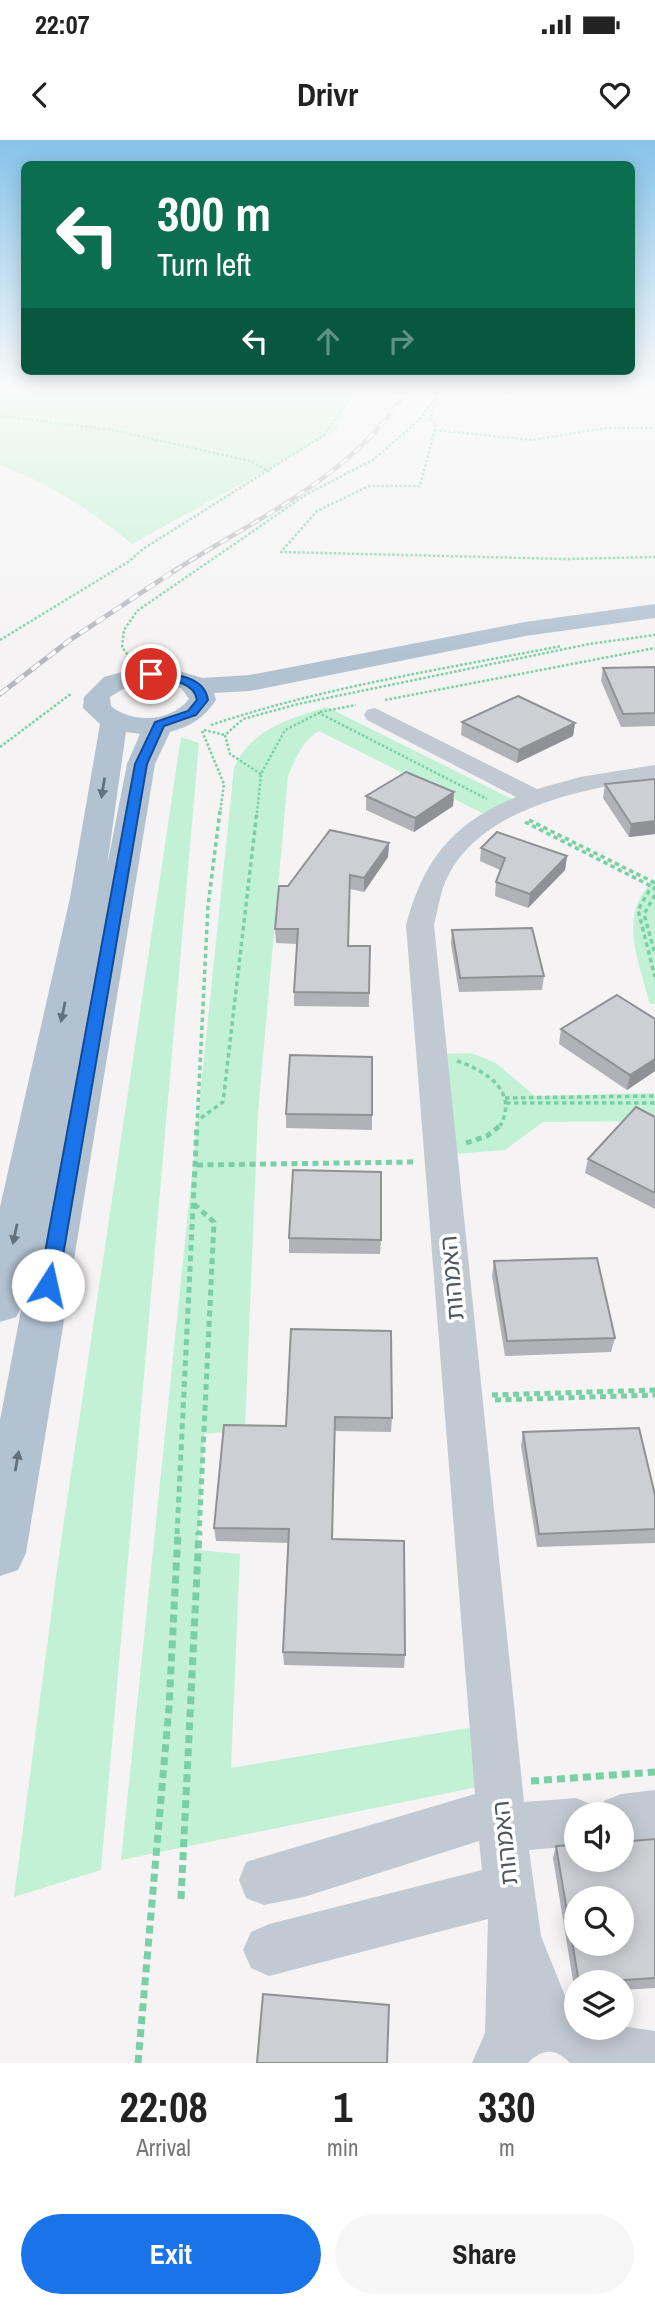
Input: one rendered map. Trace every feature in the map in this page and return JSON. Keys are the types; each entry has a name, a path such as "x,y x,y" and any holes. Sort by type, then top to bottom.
{"main road":[{"path":"198,697 181,678 140,675 112,683 100,692 96,702 101,713 114,720 136,725 159,724 183,718 198,697 250,684 525,629 655,611"},
{"path":"198,697 655,622"},
{"path":"0,1305 84,910 114,720"},
{"path":"0,1553 134,817 141,764 159,724"}],"street":[{"path":"375,706 516,806"},
{"name":"האמהות","path":"550,2047 513,1911 500,1807 420,925 428,887 438,869 470,833 516,806 596,779 655,772"},
{"path":"264,1880 304,1872 500,1807 564,1820"},
{"path":"634,1816 655,1814"},
{"path":"269,1950 513,1911"},
{"path":"550,2047 655,2058"}],"path":[{"path":"0,640 267,474"},
{"path":"122,662 132,658 122,647 124,630 137,611 307,494 346,474"},
{"path":"423,474 420,486 369,486 317,511 281,552 566,559 655,557"},
{"path":"261,774 230,754 225,735 243,719 298,704 655,633"},
{"path":"138,2063 169,1707 208,906 224,784 202,729 258,709 324,693 562,646 655,633"},
{"path":"181,1899 214,1222 194,1207 197,1164 201,1115 222,1102 261,774 285,730 319,713 375,706 655,648"},
{"path":"0,747 82,686"},
{"path":"319,713 516,806 655,883"},
{"path":"516,806 655,888 649,891 638,909 655,977"},
{"path":"655,895 644,914 655,954"},
{"path":"197,1164 441,1153 489,1137 501,1128 508,1110 506,1100 494,1080 476,1067 432,1057"},
{"path":"506,1100 655,1096"},
{"path":"506,1100 655,1103"},
{"path":"463,1398 655,1390"},
{"path":"463,1398 655,1395"},
{"path":"500,1807 655,1772"}],"green space":[{"path":"21,474 259,474 132,544 101,520"},
{"path":"327,707 512,799 484,814 319,731 304,745 288,776 258,1112 245,1430 204,1434 198,1550 240,1554 231,1768 474,1727 482,1786 121,1860 234,768 250,744 273,727"},
{"path":"181,737 199,743 101,1870 14,1897 59,1555"},
{"path":"655,879 655,1004 650,1004 636,954 633,923 643,893"},
{"path":"471,1053 496,1063 535,1096 655,1093 655,1121 543,1122 505,1150 453,1154 443,1054"}],"building":[{"path":"655,667 655,713 623,714 603,668"},
{"path":"518,696 575,723 519,750 462,722"},
{"path":"406,772 454,792 415,818 366,796"},
{"path":"655,779 655,821 631,824 605,784"},
{"path":"330,830 389,843 364,878 350,875 348,946 370,946 369,993 294,992 298,929 275,929 279,886 288,886"},
{"path":"497,832 567,856 530,894 496,882 505,858 481,848"},
{"path":"532,928 544,976 460,978 452,930"},
{"path":"617,995 655,1019 655,1059 630,1075 561,1029"},
{"path":"290,1055 372,1057 372,1115 286,1114"},
{"path":"636,1107 655,1117 655,1193 588,1159"},
{"path":"293,1170 381,1172 381,1240 289,1238"},
{"path":"597,1258 615,1338 507,1341 494,1261"},
{"path":"291,1329 391,1331 392,1418 335,1417 332,1539 404,1541 405,1655 283,1652 289,1529 214,1528 224,1425 286,1426"},
{"path":"639,1428 655,1495 655,1529 539,1534 523,1432"},
{"path":"655,1839 655,1978 634,1979 634,1970 577,1970 574,1956 634,1956 634,1886 564,1886 564,1894 556,1846 564,1846 564,1872 634,1872 634,1841"},
{"path":"263,1994 389,2005 387,2063 257,2063"}],"railway":[{"path":"174,571 273,512 329,474"},
{"path":"0,694 70,640 177,569"}],"route":[{"path":"48,1285 134,817 141,764 159,724 183,718 199,707 203,700 202,692 190,682 181,678 151,674"}]}
